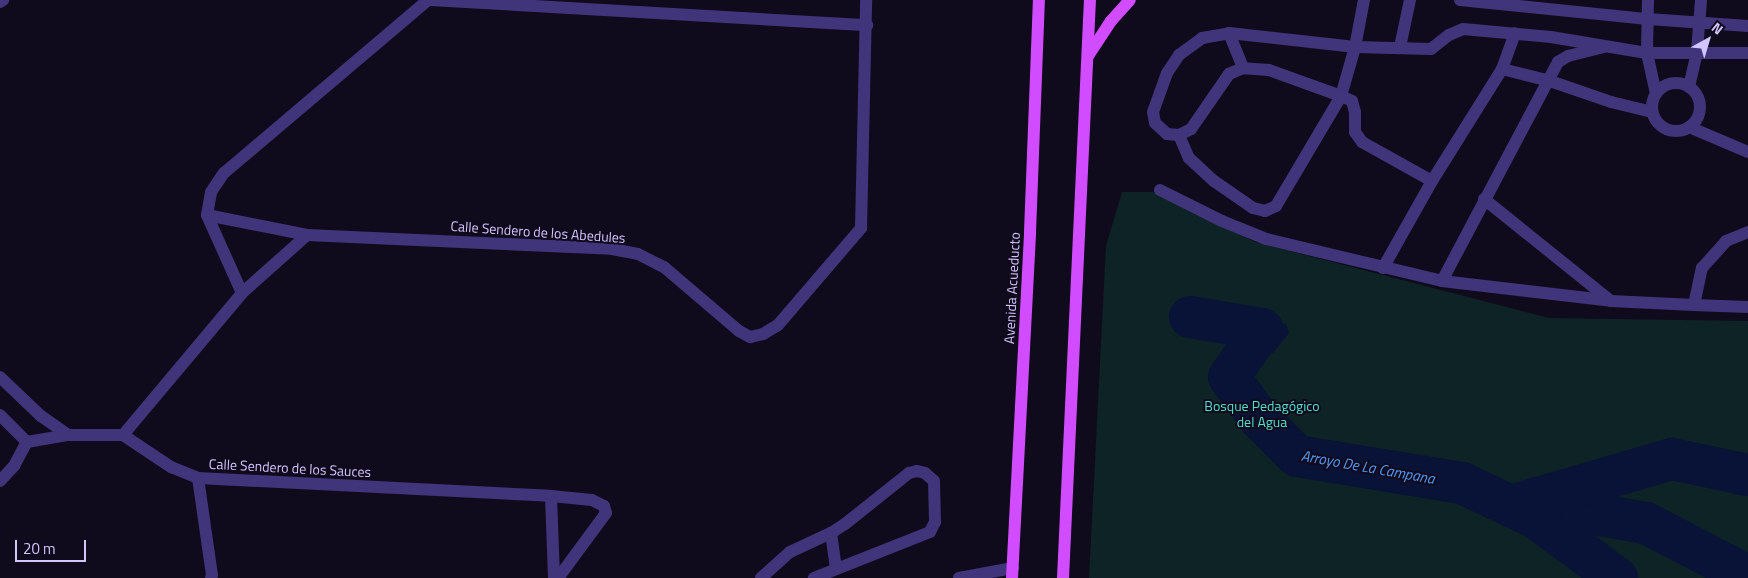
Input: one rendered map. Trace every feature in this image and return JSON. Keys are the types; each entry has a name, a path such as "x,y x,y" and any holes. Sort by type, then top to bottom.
{"main road":[{"name":"Avenida Acueducto","path":"1012,573 1030,232 1039,0"},
{"path":"1063,578 1090,0"},
{"path":"1088,56 1111,21 1130,0"}],"street":[{"path":"242,294 207,215 211,192 224,173 429,0 866,25"},
{"name":"Calle Sendero de los Abedules","path":"207,215 307,234 612,249 638,254 664,267 739,331 750,337 763,334 778,325 861,228 866,0"},
{"path":"1179,136 1189,158 1214,181 1253,208 1265,211 1276,206 1341,96 1355,48 1364,0"},
{"path":"1400,47 1410,0"},
{"path":"1460,0 1648,19 1748,26"},
{"path":"1648,0 1647,53 1656,94"},
{"path":"1689,87 1696,51 1701,0"},
{"path":"1432,181 1362,142 1355,132 1355,112 1352,101 1269,70 1243,68 1229,74 1191,129 1179,136 1167,134 1155,123 1153,112 1167,73 1179,55 1202,38 1229,33 1355,48 1400,47 1431,50 1449,35 1463,29 1515,32 1608,45 1647,53 1696,51 1748,53"},
{"path":"1383,268 1432,181 1502,69 1515,32"},
{"path":"1229,33 1243,68"},
{"path":"1442,282 1484,199 1550,81 1558,62 1568,56 1608,45"},
{"path":"1502,69 1550,81 1611,102 1652,112"},
{"path":"1671,83 1689,87 1700,102 1700,111 1696,120 1689,127 1681,131 1672,131 1662,127 1656,121 1652,112 1652,102 1656,94 1662,87 1671,83"},
{"path":"1689,127 1748,152"},
{"path":"1160,190 1222,221 1266,239 1442,282 1611,301 1748,307"},
{"path":"1484,199 1611,301"},
{"path":"1694,305 1702,268 1726,241 1748,232"},
{"path":"26,442 68,435 122,435 242,294 307,234"},
{"path":"0,377 41,416 68,435"},
{"path":"0,415 26,442"},
{"name":"Calle Sendero de los Sauces","path":"122,435 171,467 198,478 551,496 592,500 604,506 606,513 558,578"},
{"path":"0,481 14,466 26,442"},
{"path":"761,578 790,552 831,534 909,473 917,471 926,473 934,481 935,522 930,532 814,578"},
{"path":"198,478 211,578"},
{"path":"551,496 554,578"},
{"path":"831,534 836,569"},
{"path":"959,578 1012,573"}],"green space":[{"name":"Bosque Pedagógico del Agua","path":"1122,192 1153,192 1255,242 1549,318 1748,321 1748,578 1089,578 1106,246"}],"water":[{"path":"1270,318 1286,324 1289,333 1274,352 1259,359 1254,356 1254,349 1248,336 1252,326 1258,320"}],"waterway":[{"name":"Arroyo De La Campana","path":"1190,317 1262,329 1229,377 1260,419 1297,456 1462,483 1536,518 1617,578"},
{"path":"1511,506 1672,459 1748,475"},
{"path":"1537,498 1581,512 1646,523 1748,576"}]}
